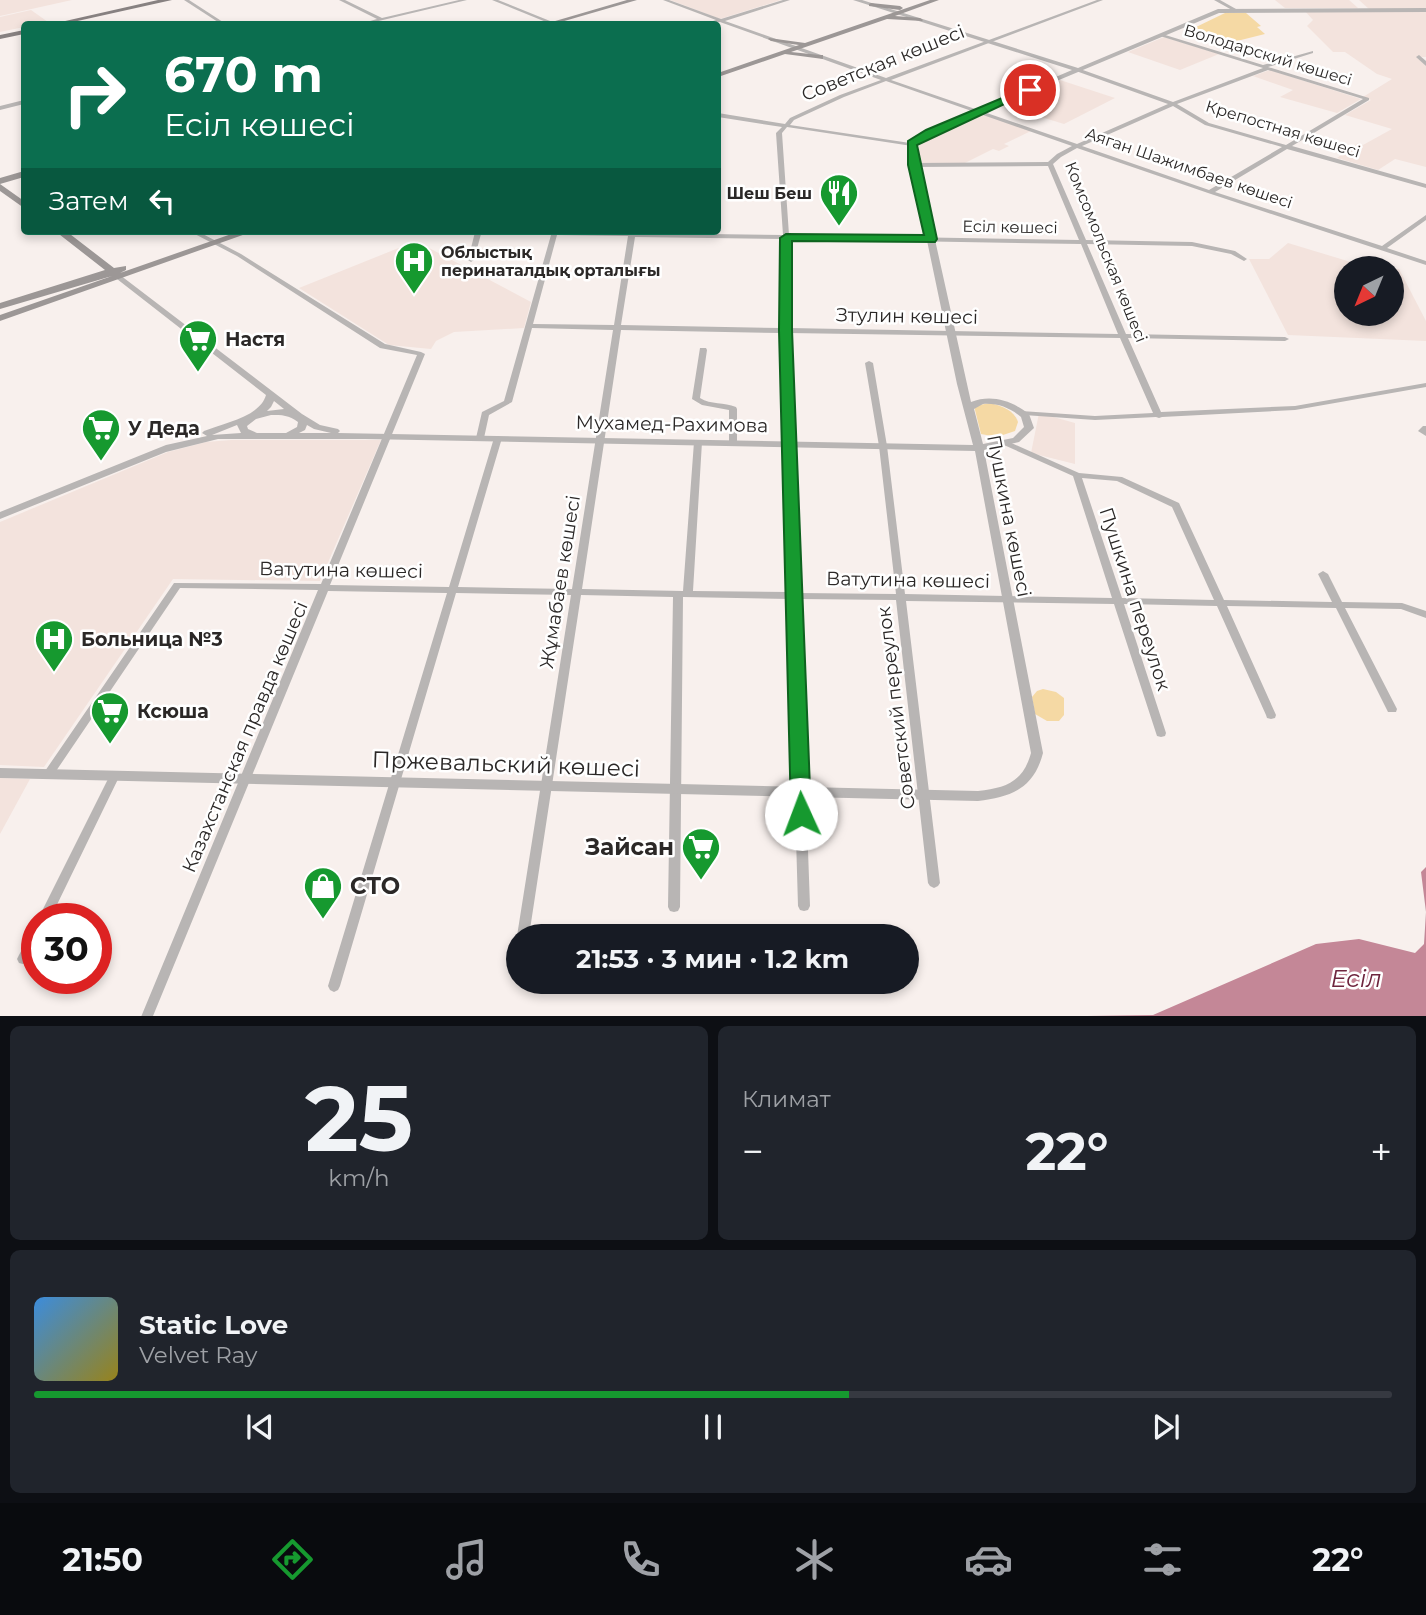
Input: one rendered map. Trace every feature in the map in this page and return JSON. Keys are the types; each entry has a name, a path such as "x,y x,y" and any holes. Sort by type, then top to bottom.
{"main road":[{"path":"75,21 168,0"},
{"path":"561,21 634,0"},
{"path":"721,74 936,0"},
{"path":"871,5 896,8 914,6"},
{"path":"871,5 880,12 874,20"},
{"path":"914,6 910,14 920,20"},
{"path":"874,20 920,20"},
{"path":"0,37 21,33"},
{"path":"771,39 794,43 816,40"},
{"path":"770,57 779,48 771,39"},
{"path":"816,40 810,48 820,57"},
{"path":"770,57 793,54 820,57"},
{"path":"0,181 21,175"},
{"path":"0,187 21,203"},
{"path":"65,235 116,274"},
{"path":"0,318 116,274 236,235"},
{"path":"0,306 93,277 116,274"}],"street":[{"path":"186,0 219,21"},
{"path":"341,0 382,20"},
{"path":"377,21 465,0"},
{"path":"494,0 544,21"},
{"name":"Аяган Шажимбаев көшесі","path":"665,0 720,21"},
{"path":"720,21 788,0"},
{"name":"Крепостная көшесі","path":"856,0 1078,70 1171,103 1207,124 1426,186"},
{"name":"Советская көшесі","path":"784,126 800,115 886,79 1101,0"},
{"path":"1216,0 1234,9"},
{"path":"1353,0 1364,10"},
{"path":"721,116 911,145 923,136 981,110 1215,12 1234,9 1426,10"},
{"name":"Аяган Шажимбаев көшесі","path":"721,21 1210,192 1426,263"},
{"name":"Володарский көшесі","path":"1162,35 1367,99 1288,146"},
{"name":"Комсомольская көшесі","path":"1159,416 1122,336 1050,164 1053,159 1080,145 1171,103 1311,52"},
{"path":"1419,57 1426,64"},
{"path":"0,108 21,103"},
{"path":"784,126 779,133 786,238 785,330 804,906"},
{"name":"Пушкина көшесі","path":"911,145 962,384 979,448 1037,753 1028,776 1010,791"},
{"path":"1210,192 1288,146"},
{"path":"914,165 1050,164"},
{"path":"1382,249 1426,217"},
{"path":"201,235 213,242"},
{"path":"471,260 477,235"},
{"path":"480,438 485,414 508,402 554,235"},
{"name":"Жұмабаев көшесі","path":"525,924 632,235"},
{"name":"Есіл көшесі","path":"694,235 1192,244 1233,252 1244,258"},
{"name":"Казахстанская правда көшесі","path":"147,1016 421,354 383,346 239,255 213,242"},
{"path":"116,274 299,416 322,428 365,436"},
{"name":"Зтулин көшесі","path":"529,326 1285,339"},
{"path":"703,349 696,399 703,404 724,405 733,409 733,443"},
{"name":"Советский переулок","path":"869,363 883,446 934,883"},
{"path":"962,384 973,392 1024,414 1096,418 1295,408 1426,385"},
{"path":"0,516 165,449 252,418 277,411 299,416 304,424 299,430 269,436 244,431 242,425 252,418 268,405 267,389"},
{"path":"968,409 978,402 996,401"},
{"path":"1007,443 1019,439 1028,430 1028,420 1024,414"},
{"path":"165,449 207,438 365,436"},
{"name":"Мухамед-Рахимова","path":"365,436 979,448 1007,443"},
{"path":"334,986 498,438"},
{"path":"674,907 683,593 698,442"},
{"path":"1007,443 1077,475 1119,478 1176,505 1271,715"},
{"name":"Пушкина переулок","path":"1077,475 1161,733"},
{"path":"1323,574 1392,709"},
{"name":"Ватутина көшесі","path":"48,774 177,585 1402,606 1426,615"},
{"name":"Пржевальский көшесі","path":"0,773 978,796 1010,791"},
{"path":"52,903 115,775"}],"shaded area":[{"path":"0,0 72,0 0,16"},
{"path":"670,0 781,0 720,19"},
{"path":"1275,0 1349,0 1358,8 1285,8"},
{"path":"1359,0 1426,0 1426,9 1369,9"},
{"path":"31,10 47,21 21,21 21,28 0,32 0,17"},
{"path":"1305,11 1426,11 1426,57 1417,57 1426,66 1426,167 1395,159 1378,170 1337,158 1358,143 1363,145 1392,129 1345,115 1371,100 1363,97 1392,79 1377,74 1345,52 1333,52 1307,26 1313,20"},
{"path":"1225,13 1246,13 1261,26 1257,27 1265,34 1237,41 1194,28"},
{"path":"1164,37 1219,54 1180,70 1128,52"},
{"path":"1270,70 1361,99 1337,113 1280,97 1293,90 1253,76"},
{"path":"1060,80 1115,98 1064,124 1002,105"},
{"path":"983,113 1033,130 1004,144 1009,146 999,151 993,149 965,163 918,163 919,146 924,140"},
{"name":"Облыстық перинаталдық орталығы","path":"416,241 531,302 524,328 454,332 436,341 431,349 389,345 299,288"},
{"path":"1288,243 1334,257 1334,326 1404,326 1404,279 1426,321 1426,341 1288,335 1249,259 1269,259"},
{"path":"990,403 1014,414 1018,422 1015,431 997,437 981,434 974,406"},
{"path":"1039,413 1075,423 1075,464 1031,453"},
{"name":"Больница №3","path":"381,440 320,581 173,579 44,767 0,765 0,522 168,452 206,442"},
{"path":"1043,689 1056,692 1064,698 1064,715 1059,721 1047,721 1035,714 1032,697"},
{"path":"0,778 30,779 0,834"}],"water":[{"path":"1426,867 1426,912 1421,872"},
{"name":"Есіл","path":"1426,912 1426,1016 1087,1016 1153,1015 1316,944 1359,939 1415,953 1424,944"}],"place":[{"name":"Шеш Беш","path":"839,227"},
{"name":"Облыстық перинаталдық орталығы","path":"414,295"},
{"name":"Настя","path":"198,373"},
{"name":"У Деда","path":"101,462"},
{"name":"Больница №3","path":"54,673"},
{"name":"Ксюша","path":"110,745"},
{"name":"Зайсан","path":"701,881"},
{"name":"СТО","path":"323,920"}],"route":[{"path":"801,814 785,330 786,238 931,239 911,151 912,143 929,133 1030,90"}]}
